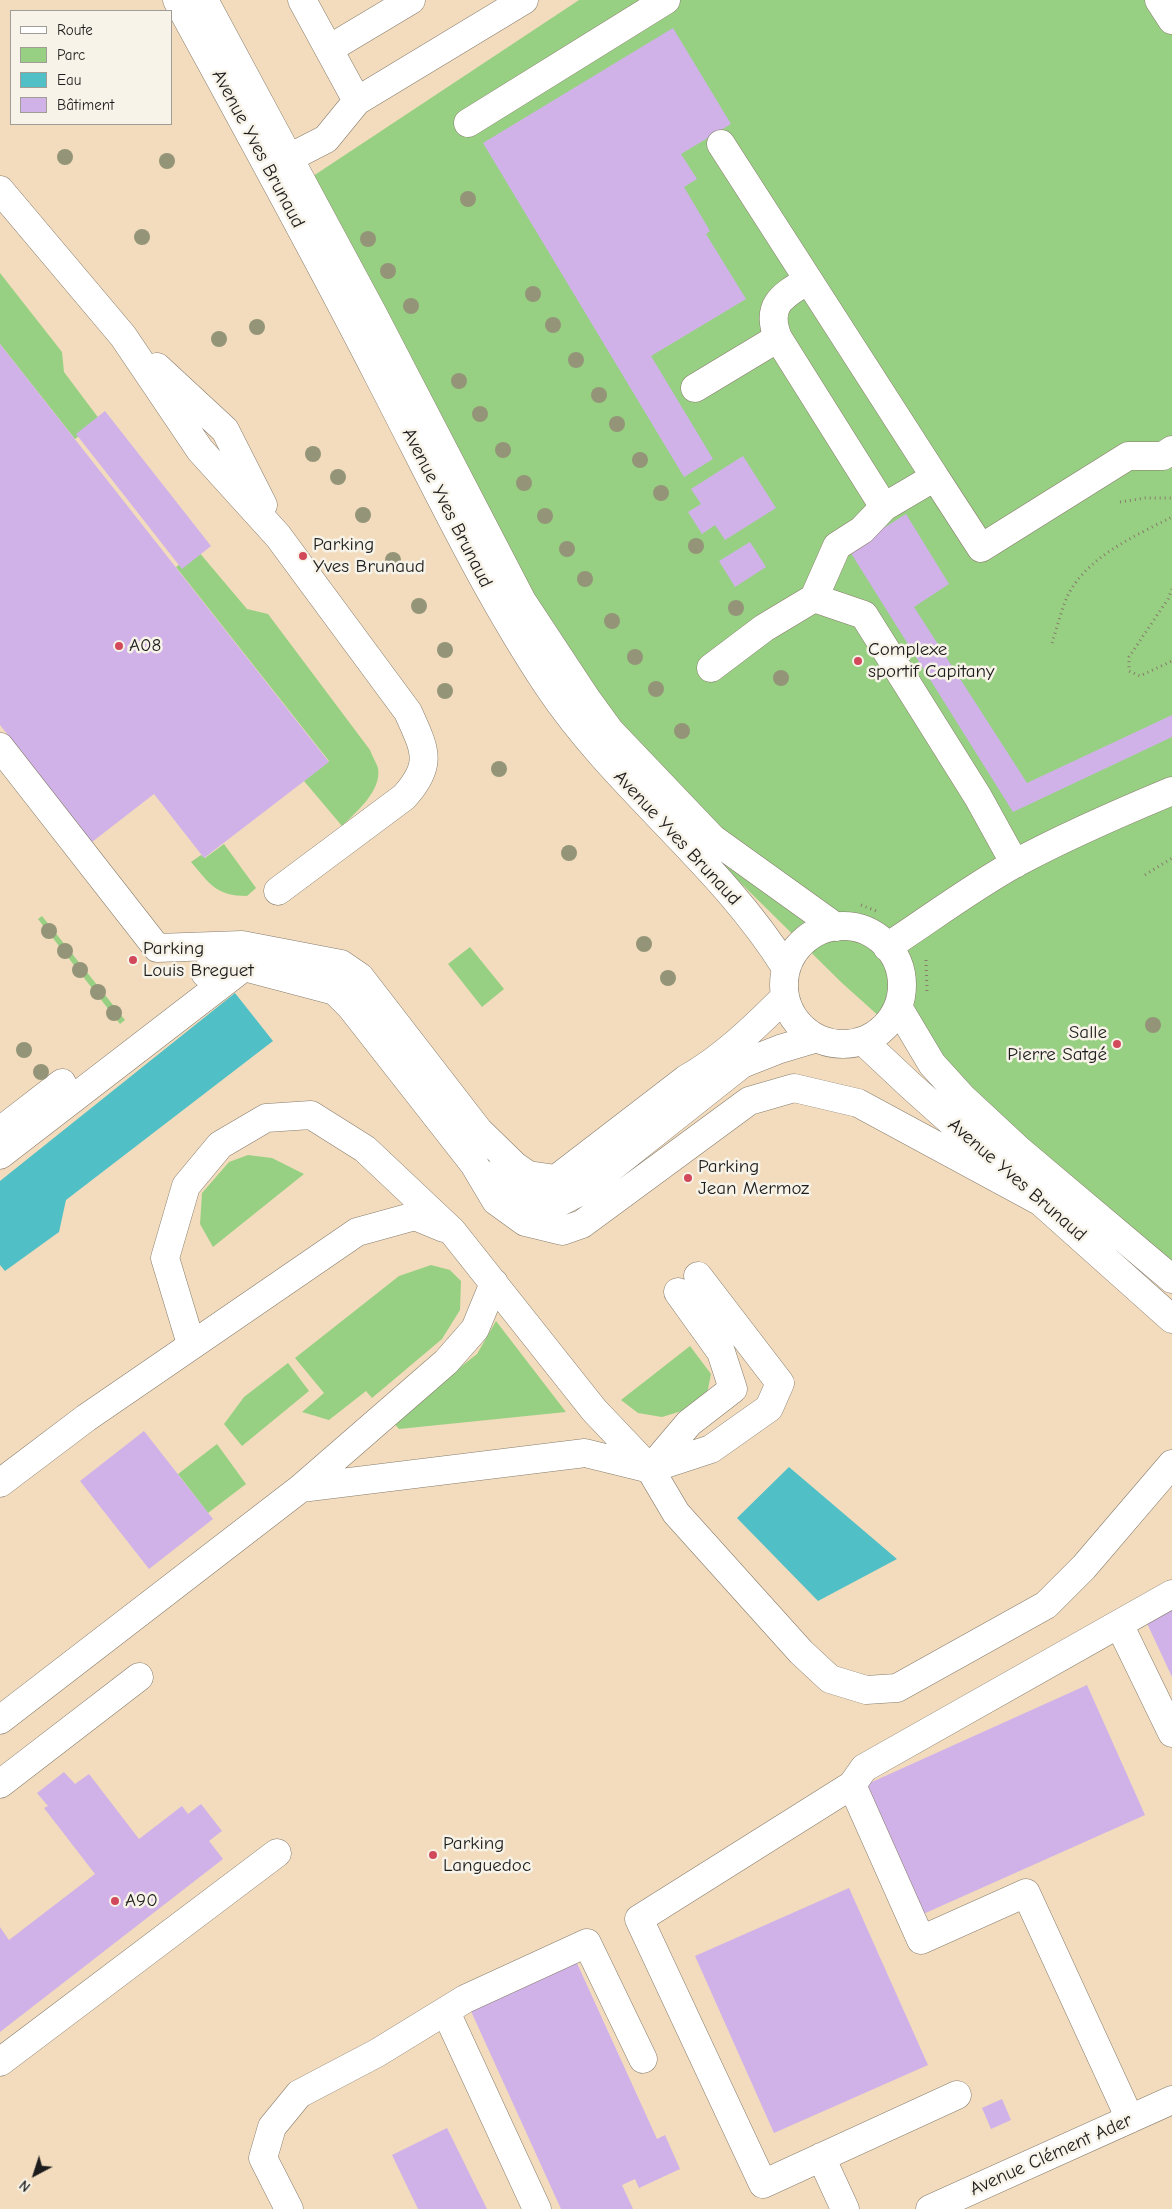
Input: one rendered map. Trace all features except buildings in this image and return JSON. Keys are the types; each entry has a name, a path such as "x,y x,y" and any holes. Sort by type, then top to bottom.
{"street":[{"name":"Avenue Yves Brunaud","path":"177,0 334,290 509,626 550,689 601,757 675,832 733,896 771,944 786,968"},
{"name":"Avenue Yves Brunaud","path":"204,0 522,601 605,725 712,838 836,927"},
{"path":"302,0 358,101"},
{"path":"329,49 411,0"},
{"path":"289,158 326,139 358,101 524,0"},
{"path":"468,123 666,0"},
{"path":"1159,0 1172,20"},
{"path":"721,144 981,548 1128,456 1163,456 1172,450"},
{"path":"0,190 123,336 225,430 278,536 408,712 418,735 426,759 418,782 404,798 278,891"},
{"path":"808,280 785,294 778,302 773,313 773,325 778,338 884,507"},
{"path":"695,388 778,338"},
{"path":"711,668 764,628 814,598 837,546 862,530 884,507 935,477"},
{"path":"814,598 864,615 978,798 1015,864"},
{"path":"0,748 157,948 242,945 341,964 360,977 479,1131 515,1166 528,1175 556,1179 686,1078 707,1065 757,1025 785,997"},
{"path":"897,940 896,960 901,975 898,1007 890,1021 878,1033 863,1041 843,1045 817,1038 806,1032 792,1016 785,997 786,968 792,955 807,938 819,930 836,927 855,927 897,940 1015,864 1091,825 1172,791"},
{"path":"0,1131 242,945"},
{"path":"0,1155 244,967 335,991 351,1007 474,1164 496,1201 525,1222 562,1231 582,1224 749,1100 794,1088 858,1103 1043,1203"},
{"name":"Avenue Yves Brunaud","path":"898,1007 932,1064 962,1097 1019,1150 1172,1278"},
{"path":"474,1164 543,1204 558,1203 583,1190 742,1064 780,1049 817,1038"},
{"name":"Avenue Yves Brunaud","path":"863,1041 1172,1319"},
{"path":"191,1344 165,1258 186,1186 220,1145 266,1118 311,1115 365,1149 452,1231 594,1410 650,1469 676,1513 801,1652 830,1680 866,1690 897,1688 1046,1605 1084,1567 1172,1464"},
{"path":"0,1483 86,1418 191,1344 357,1232 415,1216 452,1231"},
{"path":"0,1720 301,1488 446,1362 475,1329 494,1283"},
{"path":"301,1488 585,1453 650,1469 711,1449 769,1408 780,1383 688,1284 721,1352 733,1389 688,1423 650,1469"},
{"path":"957,2095 763,2184 639,1919 852,1785 864,1768 1172,1594"},
{"path":"1119,1624 1172,1732"},
{"path":"0,1784 139,1677"},
{"path":"852,1785 921,1940 1026,1893 1130,2119"},
{"path":"0,2062 277,1853"},
{"path":"289,2209 263,2158 272,2127 298,2094 377,2053 465,1999 587,1943 643,2059"},
{"path":"446,2012 537,2209"},
{"name":"Avenue Clément Ader","path":"930,2209 1172,2100"},
{"path":"821,2158 845,2209"}],"path":[{"path":"1052,643 1068,595 1094,563 1130,538 1172,517"},
{"path":"1172,589 1168,599 1129,657 1129,672 1140,676 1172,660"},
{"path":"1145,875 1172,858"},
{"path":"854,904 872,908 895,920 897,940 926,960 928,999"}],"green space":[{"name":"Complexe sportif Capitany","path":"579,0 1172,0 1172,1279 842,983 603,744 292,190"},
{"path":"0,273 62,352 64,372 100,420 75,439 0,344"},
{"path":"198,551 247,609 268,614 370,750 378,768 376,785 361,808 342,826 304,781 329,761 176,567"},
{"path":"224,844 256,888 247,896 228,894 214,887 191,862 201,855 205,858"},
{"path":"42,916 125,1020 120,1024 38,919"},
{"path":"470,947 504,989 482,1007 448,964"},
{"path":"248,1155 272,1158 304,1174 213,1247 200,1224 202,1193 229,1162"},
{"path":"431,1265 450,1270 461,1281 460,1310 442,1339 372,1398 366,1391 329,1420 302,1412 324,1393 295,1358 399,1276"},
{"path":"496,1321 566,1412 399,1429 392,1421 477,1354"},
{"path":"690,1346 711,1374 707,1394 698,1406 662,1417 638,1413 621,1400"},
{"path":"288,1363 309,1391 242,1446 224,1424 244,1397"},
{"path":"217,1444 246,1484 208,1513 178,1474"}],"water":[{"path":"235,993 273,1041 66,1200 59,1232 5,1271 0,1265 0,1181"},
{"path":"789,1467 897,1559 818,1601 737,1518"}],"place":[{"name":"Parking Yves Brunaud","path":"303,556"},
{"name":"A08","path":"119,646"},
{"name":"Complexe sportif Capitany","path":"858,661"},
{"name":"Parking Louis Breguet","path":"133,960"},
{"name":"Salle Pierre Satgé","path":"1117,1044"},
{"name":"Parking Jean Mermoz","path":"688,1178"},
{"name":"Parking Languedoc","path":"433,1855"},
{"name":"A90","path":"115,1901"}]}
